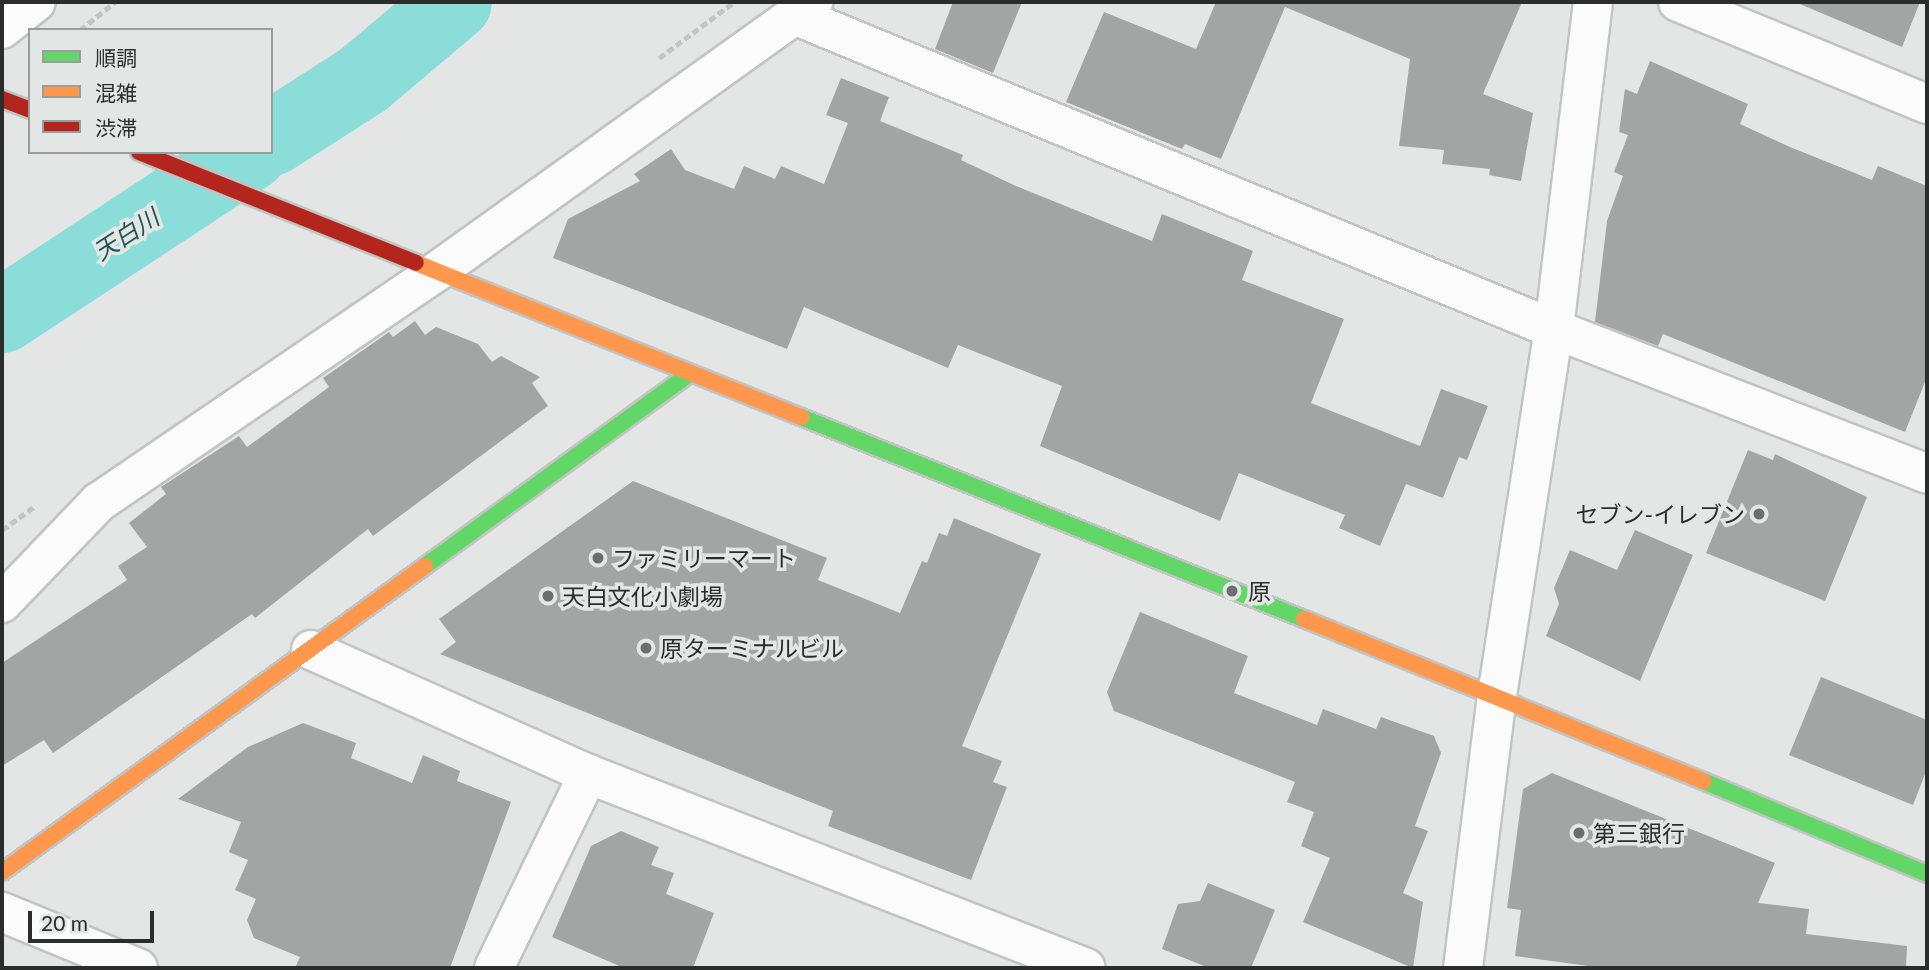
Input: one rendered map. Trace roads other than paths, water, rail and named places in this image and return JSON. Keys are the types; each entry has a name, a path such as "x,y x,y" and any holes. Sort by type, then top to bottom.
{"street":[{"path":"2,29 36,2"},
{"path":"1463,968 1497,696 1554,329 1593,2"},
{"path":"1678,2 1927,104"},
{"path":"2,603 99,502 436,272 804,8 1554,329 1927,474"},
{"path":"2,99 28,109"},
{"path":"144,154 380,246 436,272 688,375 1497,696 1927,874"},
{"path":"2,872 688,375"},
{"path":"311,650 588,774 1086,968"},
{"path":"494,968 588,774"},
{"path":"2,912 138,968"}],"waterway":[{"name":"天白川","path":"273,137 363,79 454,2"},
{"name":"天白川","path":"2,315 247,154"}],"place":[{"name":"セブン-イレブン","path":"1759,514"},
{"name":"ファミリーマート","path":"598,558"},
{"name":"原","path":"1232,591"},
{"name":"天白文化小劇場","path":"548,596"},
{"name":"原ターミナルビル","path":"646,648"},
{"name":"第三銀行","path":"1579,833"}]}
